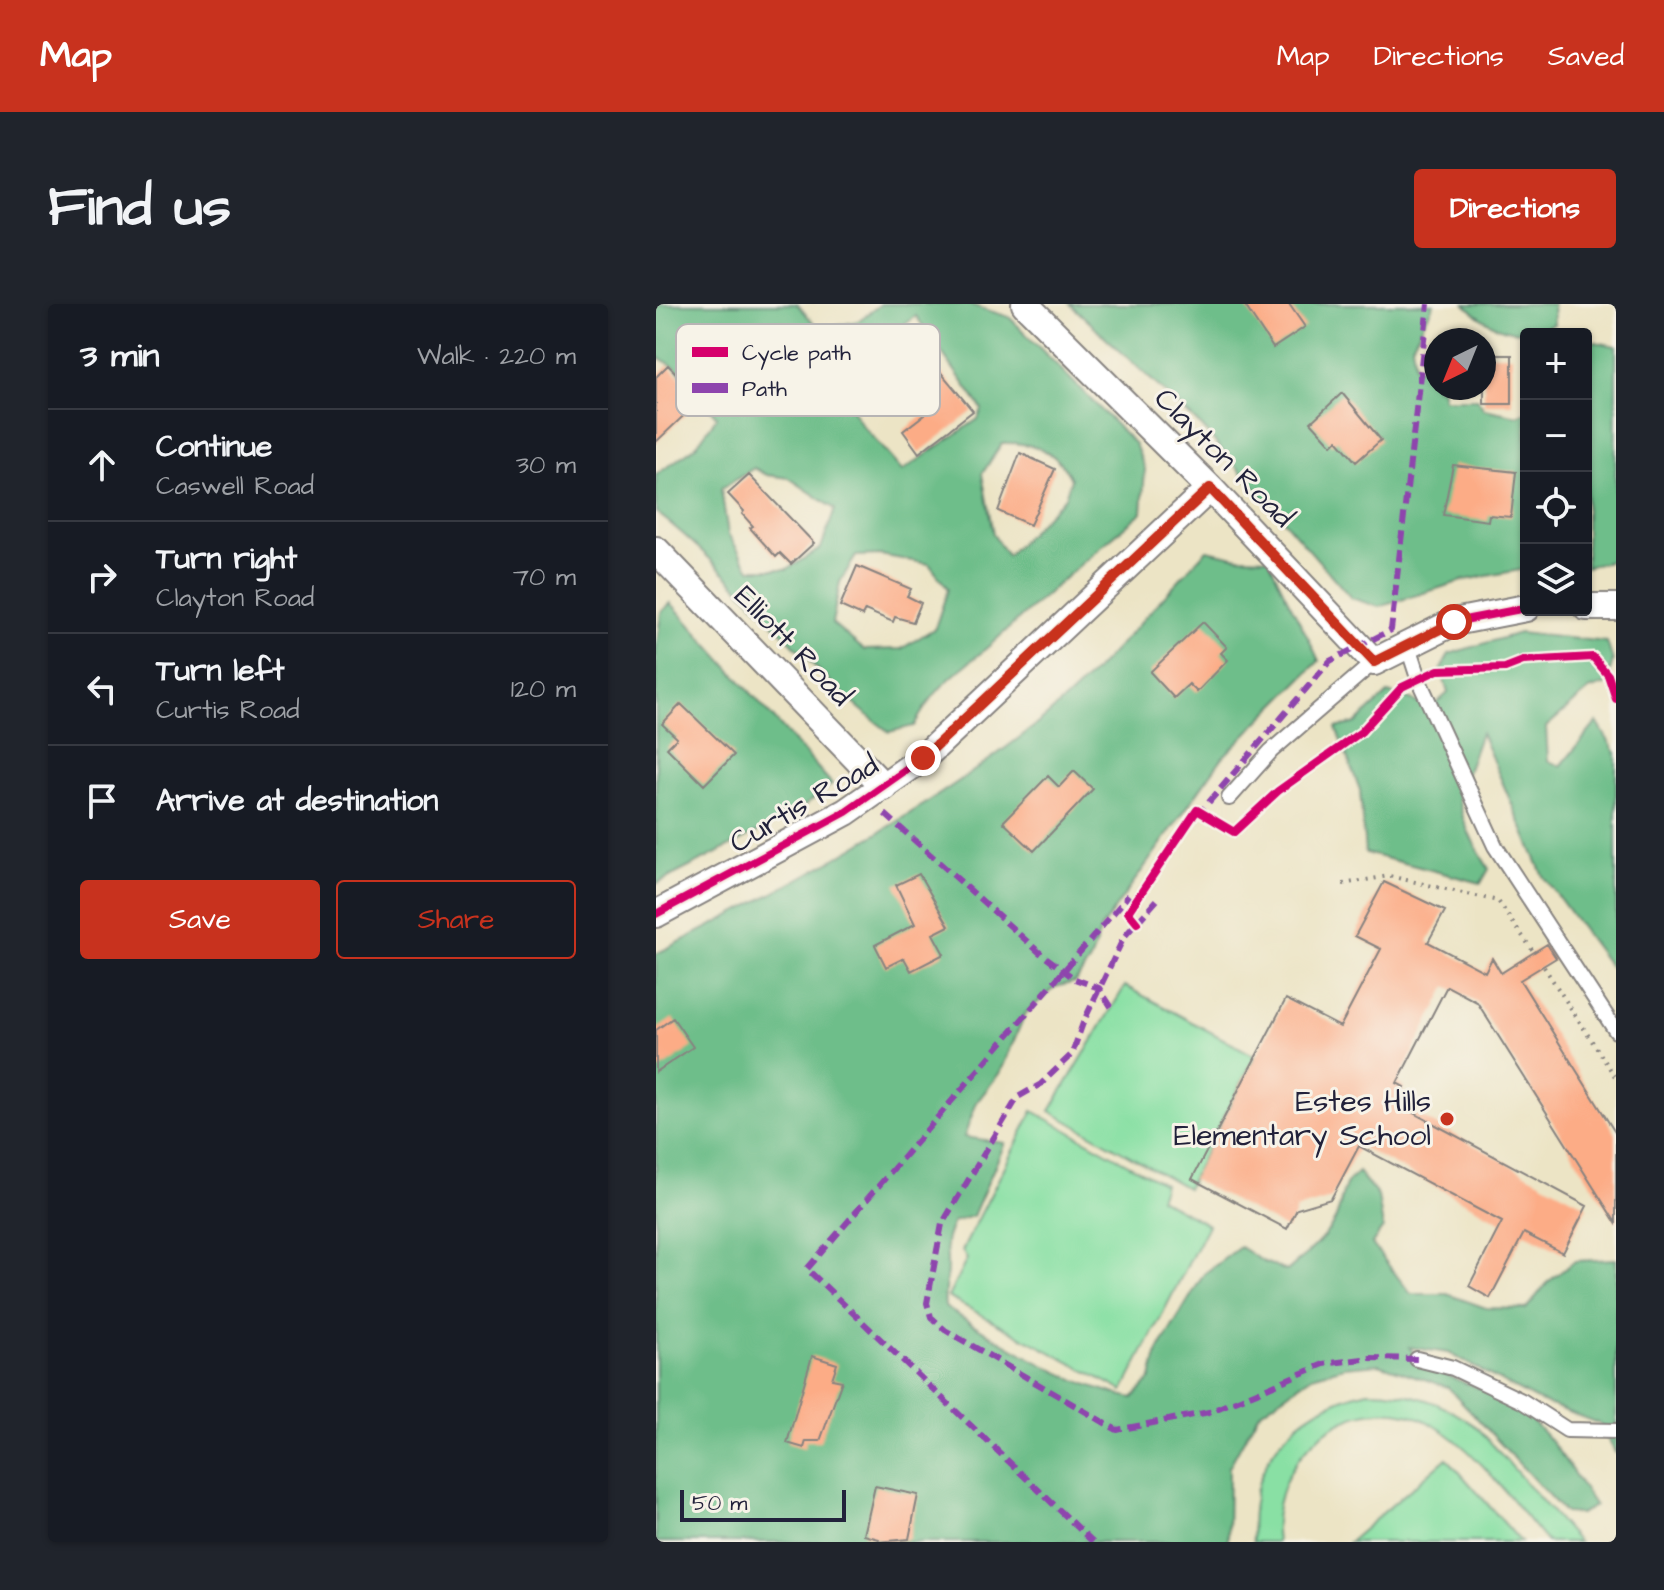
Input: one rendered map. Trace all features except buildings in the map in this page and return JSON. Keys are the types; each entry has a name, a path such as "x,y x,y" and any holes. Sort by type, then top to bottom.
{"street":[{"name":"Clayton Road","path":"1025,304 1210,488 1374,662"},
{"name":"Curtis Road","path":"656,914 846,812 923,758 1210,488"},
{"name":"Elliott Road","path":"656,550 884,787"},
{"path":"1592,607 1616,607"},
{"path":"1374,662 1454,622 1520,609"}],"lane":[{"path":"1407,644 1419,681 1495,846 1611,1013 1616,1031"},
{"path":"1229,798 1271,751 1374,662"},
{"path":"1417,1359 1453,1368 1522,1401 1567,1430 1616,1431"}],"path":[{"path":"1343,884 1389,876 1498,901 1533,951"},
{"path":"1544,967 1616,1078"}],"green space":[{"path":"656,304 797,304 815,324 676,324 675,367 656,356"},
{"path":"881,304 968,304 1009,317 1135,444 1145,469 1142,512 942,686 914,726 889,732 828,680 716,565 656,512 656,475 695,447 717,417 856,416 902,471 978,419 982,409 940,350 940,324 922,324 916,316 905,324 845,324 858,321","holes":["1002,443 1024,444 1043,450 1059,461 1071,479 1065,497 1007,556 993,534 982,474","754,468 767,475 789,478 835,509 821,548 787,569 750,569 728,534 721,489","880,555 929,564 948,589 935,628 901,649 864,650 832,623 840,582 856,556"]},
{"path":"1070,304 1434,304 1412,345 1415,366 1424,370 1424,400 1478,400 1484,409 1520,415 1520,570 1465,580 1379,607 1351,598 1203,428"},
{"path":"1465,304 1553,304 1554,324 1544,328 1520,328 1518,332 1496,326"},
{"path":"1592,341 1616,346 1615,541 1611,561 1592,566"},
{"path":"1207,550 1239,557 1269,558 1319,661 1223,757 1101,928 1090,961 1075,982 1055,987 1025,1014 1001,1071 977,1102 964,1137 1005,1143 973,1216 953,1222 949,1231 945,1307 1059,1373 1133,1398 1151,1379 1158,1351 1204,1274 1240,1247 1264,1262 1287,1271 1327,1233 1336,1218 1345,1188 1358,1172 1378,1196 1383,1228 1372,1244 1411,1294 1447,1294 1486,1308 1526,1309 1548,1282 1575,1261 1616,1259 1616,1454 1600,1424 1535,1399 1448,1353 1409,1347 1431,1367 1501,1398 1527,1416 1559,1452 1595,1506 1580,1514 1565,1513 1448,1387 1379,1364 1344,1367 1312,1376 1258,1414 1229,1467 1228,1542 656,1542 656,954 850,850 988,761 1079,687"},
{"path":"671,603 832,784 797,812 656,884 656,651 661,612"},
{"path":"1519,633 1607,642 1613,661 1607,684 1589,690 1546,727 1548,761 1561,766 1597,722 1616,753 1616,975 1543,876 1481,733 1466,775 1457,781 1467,827 1489,869 1481,883 1365,853 1360,790 1336,728 1356,723 1388,693 1432,707 1448,693 1441,670 1449,654"},
{"path":"1125,986 1255,1056 1187,1188 1050,1111"},
{"path":"1033,1111 1164,1184 1159,1198 1208,1225 1123,1391 948,1297 967,1259 962,1251"},
{"path":"1368,1391 1399,1393 1426,1400 1477,1427 1578,1542 1547,1542 1480,1463 1432,1424 1402,1413 1373,1412 1345,1420 1320,1436 1300,1457 1285,1483 1277,1512 1277,1542 1253,1542 1257,1487 1279,1443 1317,1411 1341,1399"},
{"path":"1447,1458 1521,1542 1349,1542"}],"marked path":[{"path":"1197,816 1330,661 1391,630 1428,304"},
{"path":"885,814 1039,952 1075,979 1099,988 1112,1008"},
{"path":"1093,1542 807,1269 1129,895"},
{"path":"1157,900 1124,937 1083,1023 1072,1054 1041,1084 1018,1097 942,1224 927,1303 931,1317 945,1330 1117,1430 1209,1412 1324,1364 1370,1358 1417,1359"}],"cycle path":[{"path":"656,914 846,812 923,758 1210,488 1374,662 1454,622 1520,609"},
{"path":"1137,923 1128,912 1197,810 1234,832 1278,791 1361,732 1402,687 1438,670 1505,668 1523,661 1593,657 1608,675 1616,699"}],"place":[{"name":"Estes Hills Elementary School","path":"1447,1119"}],"route":[{"path":"923,758 1210,488 1374,662 1454,622"}]}
